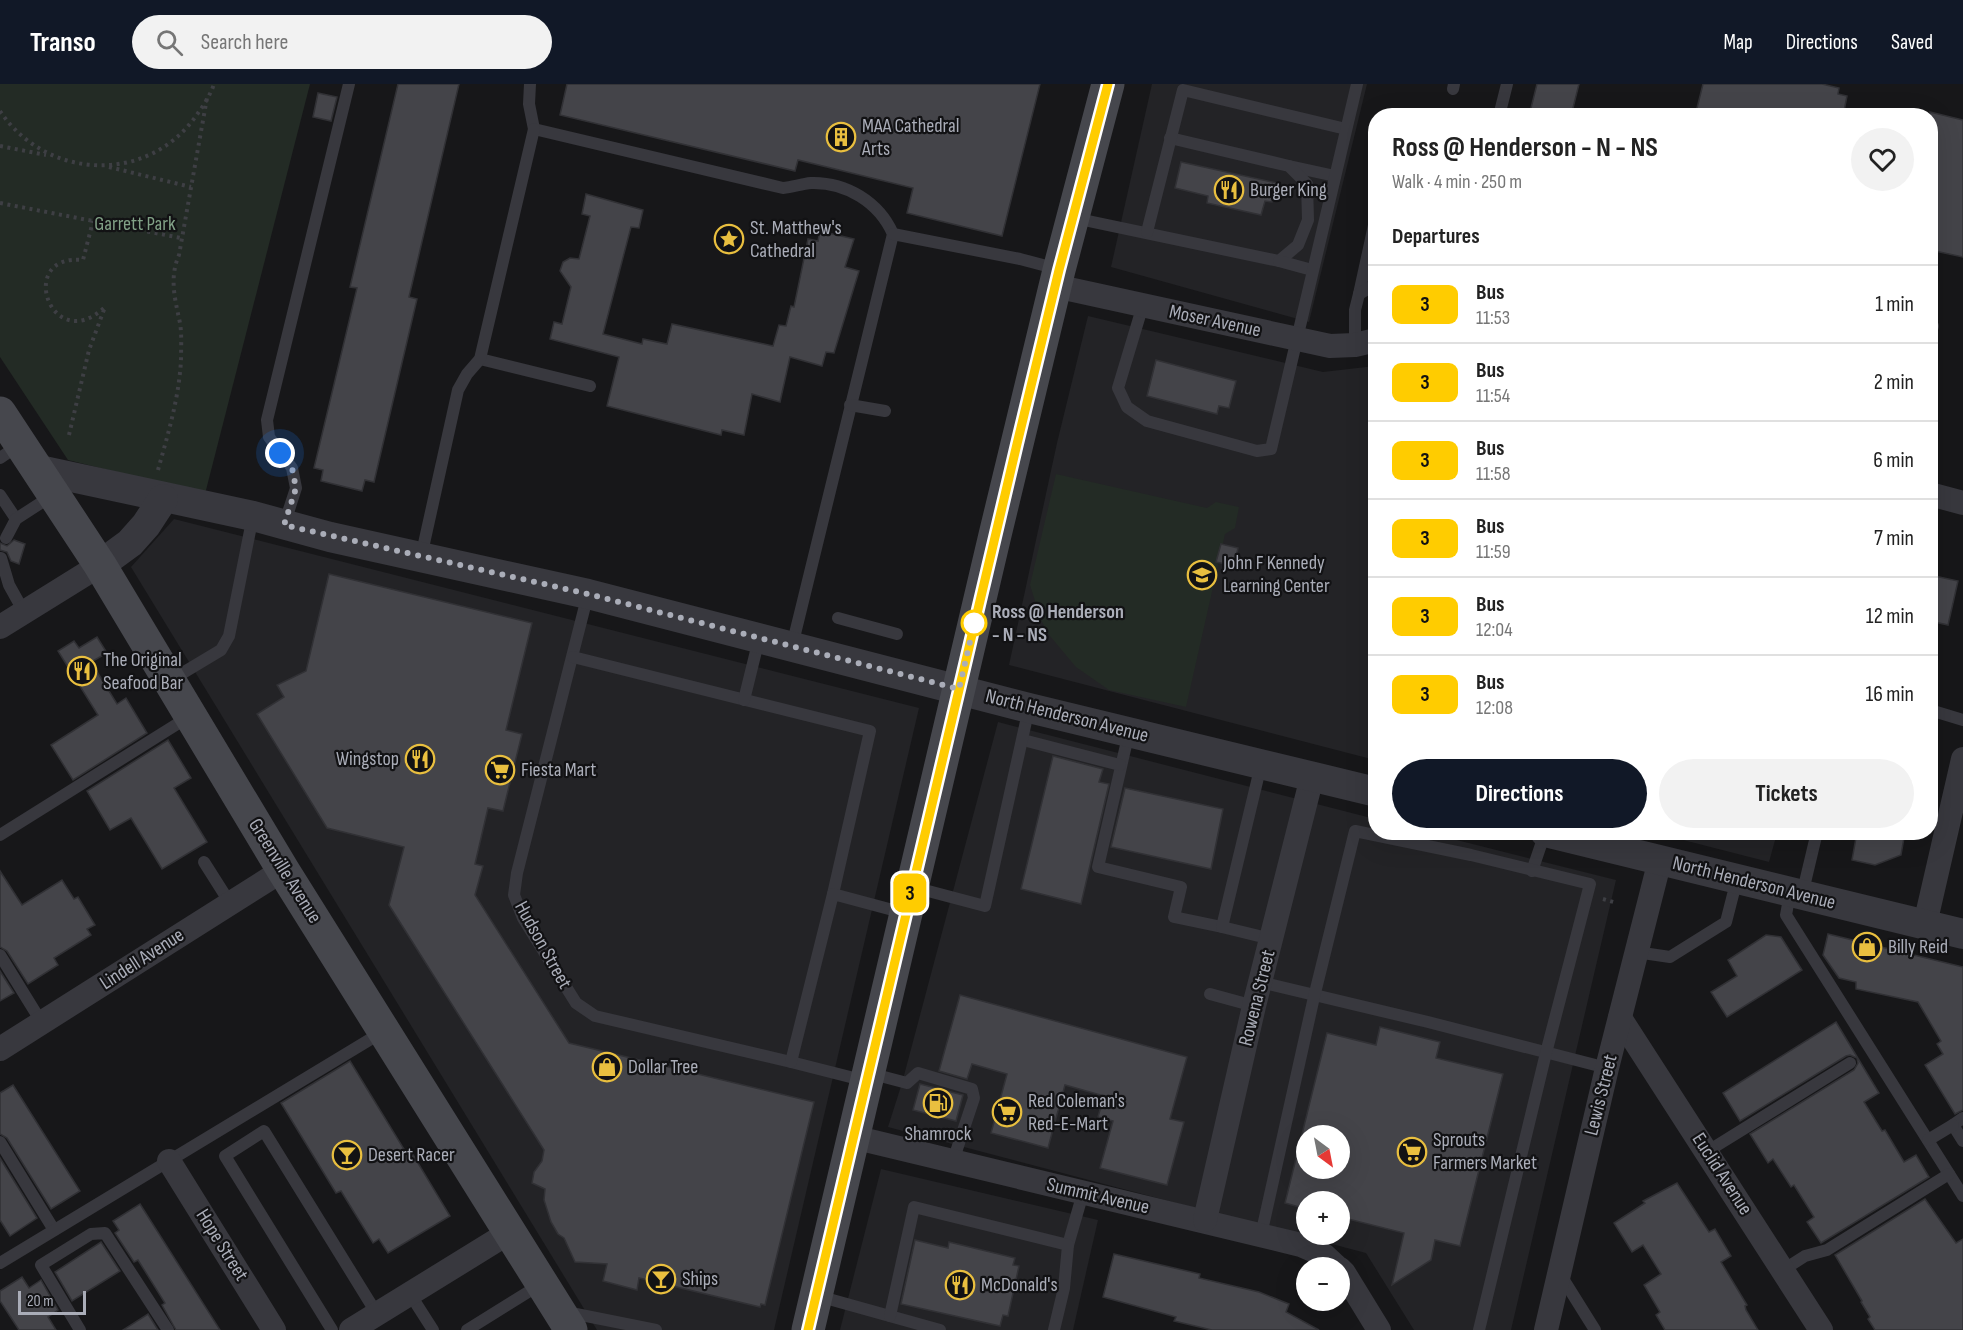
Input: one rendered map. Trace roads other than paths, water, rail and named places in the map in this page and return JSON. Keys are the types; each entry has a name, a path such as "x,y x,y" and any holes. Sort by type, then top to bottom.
{"main road":[{"path":"808,1330 866,1077 1057,278 1108,84"},
{"name":"Greenville Avenue","path":"0,413 10,451 47,482 100,565 283,870 565,1320"}],"street":[{"name":"Moser Avenue","path":"1057,278 1143,305 1330,346 1365,343"},
{"name":"North Henderson Avenue","path":"47,482 160,485 284,525 588,594 1029,708 1368,790"},
{"path":"0,627 100,565 130,543 146,525 160,485"},
{"path":"1938,496 1963,503"},
{"path":"1925,924 1963,759"},
{"name":"Rowena Street","path":"1205,1220 1254,1006 1312,777"},
{"name":"North Henderson Avenue","path":"1575,840 1963,934"},
{"name":"Lewis Street","path":"1546,1330 1607,1068 1660,860"},
{"name":"Lindell Avenue","path":"0,1049 283,870"},
{"name":"Euclid Avenue","path":"1620,1018 1708,1151 1821,1330"},
{"name":"Summit Avenue","path":"853,1137 1205,1220 1301,1245 1326,1257"},
{"name":"Hope Street","path":"170,1161 274,1330"},
{"path":"351,1330 510,1232"},
{"name":"Summit Avenue","path":"1350,1283 1379,1330"}],"lane":[{"path":"284,525 296,488 292,468 269,437 267,420 349,84"},
{"path":"421,557 458,390 467,374 480,359 534,129 529,104 530,84"},
{"path":"1143,305 1118,388 1127,407 1147,421 1257,452 1271,449 1357,84"},
{"path":"1501,108 1507,84"},
{"path":"1148,232 1183,87 1346,129"},
{"path":"534,129 783,188 807,183 822,183 852,191 872,204 887,222 893,234 791,647"},
{"path":"1170,138 1335,176"},
{"path":"1279,261 1298,244 1308,220 1307,184 1289,166"},
{"path":"1073,218 1148,232 1312,270"},
{"path":"893,234 1020,259 1057,278"},
{"path":"1365,343 1355,310 1368,253"},
{"path":"1359,294 1368,289"},
{"path":"480,359 590,386"},
{"path":"850,405 885,411"},
{"path":"6,538 16,519 47,482"},
{"path":"0,495 16,519"},
{"path":"170,681 220,650 229,636 253,516"},
{"path":"1,565 24,612"},
{"name":"Hudson Street","path":"588,594 517,873 514,895 523,918 576,1003 594,1016 791,1062 908,1083 918,1073 972,1089 974,1098 953,1161"},
{"path":"838,618 897,634"},
{"path":"744,700 759,638"},
{"path":"573,657 870,731 833,894 791,1062"},
{"path":"833,894 985,906 1029,708"},
{"path":"1938,712 1963,720"},
{"path":"0,835 191,716"},
{"path":"1129,732 1098,867 1181,887 1174,917 1271,939"},
{"path":"1023,740 1120,765"},
{"path":"1222,927 1261,765"},
{"path":"1261,1235 1314,997 1355,831 1368,832"},
{"path":"1424,840 1532,871 1590,884 1546,1053 1479,1330"},
{"path":"1532,871 1543,840"},
{"path":"1814,840 1796,894 1786,915 1963,1196"},
{"path":"204,862 230,903"},
{"path":"1636,952 1670,957 1726,922 1737,879"},
{"path":"0,955 42,1023"},
{"path":"1260,982 1607,1068"},
{"path":"1210,994 1254,1006"},
{"path":"0,1263 385,1031"},
{"path":"1708,1151 1850,1063"},
{"path":"1928,1140 1958,1122 1963,1141"},
{"path":"332,1330 225,1156 264,1131 377,1314"},
{"path":"0,1142 54,1230"},
{"path":"1783,1270 1805,1257 1827,1250 1949,1174"},
{"path":"1054,1330 1064,1287 1068,1245 1083,1193"},
{"path":"890,1316 914,1207 1068,1245"},
{"path":"80,1330 41,1265 91,1234 105,1233 168,1330"},
{"path":"1559,1273 1595,1330"},
{"path":"467,1330 542,1283"},
{"path":"410,1294 433,1330"},
{"path":"816,1296 940,1330"},
{"path":"565,1320 656,1330"}],"place":[{"name":"MAA Cathedral Arts","path":"841,137"},
{"name":"Burger King","path":"1229,190"},
{"name":"St. Matthew's Cathedral","path":"729,239"},
{"name":"John F Kennedy Learning Center","path":"1202,575"},
{"name":"Ross @ Henderson - N - NS","path":"974,623"},
{"name":"The Original Seafood Bar","path":"82,671"},
{"name":"Wingstop","path":"420,759"},
{"name":"Fiesta Mart","path":"500,770"},
{"name":"Billy Reid","path":"1867,947"},
{"name":"Dollar Tree","path":"607,1067"},
{"name":"Shamrock","path":"938,1103"},
{"name":"Red Coleman's Red-E-Mart","path":"1007,1112"},
{"name":"Sprouts Farmers Market","path":"1412,1152"},
{"name":"Desert Racer","path":"347,1155"},
{"name":"Ships","path":"661,1279"},
{"name":"McDonald's","path":"960,1285"}],"park label":[{"name":"Garrett Park","path":"135,224"}]}
